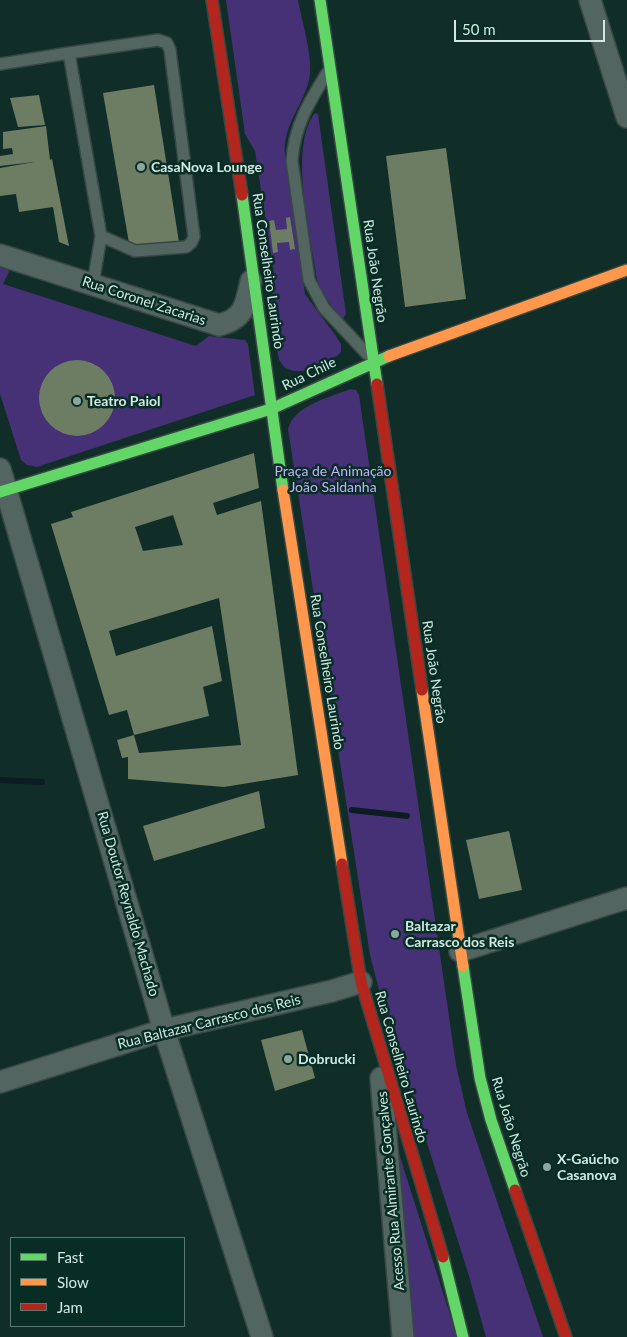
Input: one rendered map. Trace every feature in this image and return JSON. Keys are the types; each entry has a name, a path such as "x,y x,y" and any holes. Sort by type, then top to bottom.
{"main road":[{"name":"Rua Conselheiro Laurindo","path":"212,0 253,269 270,409 361,982 378,1046 450,1281 463,1337"},
{"name":"Rua João Negrão","path":"320,0 480,1078 491,1120 566,1337"},
{"name":"Rua Chile","path":"3,491 270,409 374,361 627,270"}],"street":[{"path":"590,0 627,116"},
{"name":"Rua Coronel Zacarias","path":"0,255 219,325 233,322 246,306 253,269"},
{"name":"Rua Doutor Reynaldo Machado","path":"0,469 3,491 164,1030 262,1337"},
{"path":"460,951 627,898"},
{"name":"Rua Baltazar Carrasco dos Reis","path":"0,1082 164,1030 332,991 361,982"},
{"name":"Acesso Rua Almirante Gonçalves","path":"378,1046 403,1337"}],"lane":[{"path":"0,64 69,52 158,40 167,43 170,50 194,237 186,247 135,251 101,236"},
{"path":"69,52 101,236 93,284"},
{"path":"330,68 301,116 293,143 292,161 309,280 324,308 374,361"}],"green space":[{"path":"226,0 298,0 307,40 310,62 309,80 286,135 285,156 305,294 341,344 341,352 337,356 303,371 285,368 279,360 270,306 274,274 255,151 245,134"},
{"path":"315,113 318,114 346,314 343,319 339,317 321,291 317,279 307,217 302,169 303,147 307,128"},
{"path":"0,264 8,269 9,272 3,284 196,346 209,336 245,340 248,344 255,395 37,467 27,465 21,460 0,394"},
{"name":"Praça de Animação João Saldanha","path":"350,389 356,390 359,395 456,1065 467,1113 543,1337 486,1337 469,1276 380,994 370,955 288,429 297,414 305,408"},
{"path":"397,1147 457,1337 414,1337"}],"building":[{"name":"CasaNova Lounge","path":"154,85 179,242 130,249 103,93"},
{"path":"39,95 45,125 18,127 10,98"},
{"path":"46,126 50,160 52,159 69,246 59,242 53,207 19,212 16,194 0,196 0,168 34,162 0,166 0,156 13,154 12,148 3,149 3,132"},
{"path":"446,148 466,299 405,307 386,156"},
{"path":"290,217 295,249 290,250 289,242 277,243 278,252 273,253 269,221 274,220 276,230 287,229 286,218"},
{"name":"Teatro Paiol","path":"77,360 92,363 104,371 112,383 115,398 112,413 104,425 92,433 77,436 62,433 50,425 42,413 39,398 42,383 50,371 62,363"},
{"path":"254,453 259,488 213,503 217,515 261,501 298,775 224,787 128,779 128,757 122,758 117,740 134,735 127,710 109,715 51,524 73,517 71,512","holes":["173,515 183,545 143,551 135,527","219,598 241,745 139,753 134,735 209,716 203,687 222,681 212,626 116,656 109,631"]},
{"path":"259,791 265,828 154,861 143,826"},
{"path":"509,831 522,890 479,899 466,840"},
{"name":"Dobrucki","path":"302,1030 315,1078 275,1091 261,1040"}],"waterway":[{"path":"0,780 42,782"},
{"path":"352,810 407,816"}],"traffic: fast":[{"path":"320,0 377,384"},
{"path":"242,195 283,490"},
{"path":"0,492 271,409 389,356"},
{"path":"463,966 480,1078 491,1120 515,1190"},
{"path":"443,1257 463,1337"}],"traffic: slow":[{"path":"389,356 627,270"},
{"path":"283,490 342,864"},
{"path":"422,690 463,966"}],"traffic: jam":[{"path":"212,0 242,195"},
{"path":"377,384 422,690"},
{"path":"342,864 361,982 443,1257"},
{"path":"515,1190 566,1337"}],"place":[{"name":"CasaNova Lounge","path":"141,167"},
{"name":"Teatro Paiol","path":"77,401"},
{"name":"Baltazar Carrasco dos Reis","path":"395,934"},
{"name":"Dobrucki","path":"288,1059"},
{"name":"X-Gaúcho Casanova","path":"547,1167"}]}
